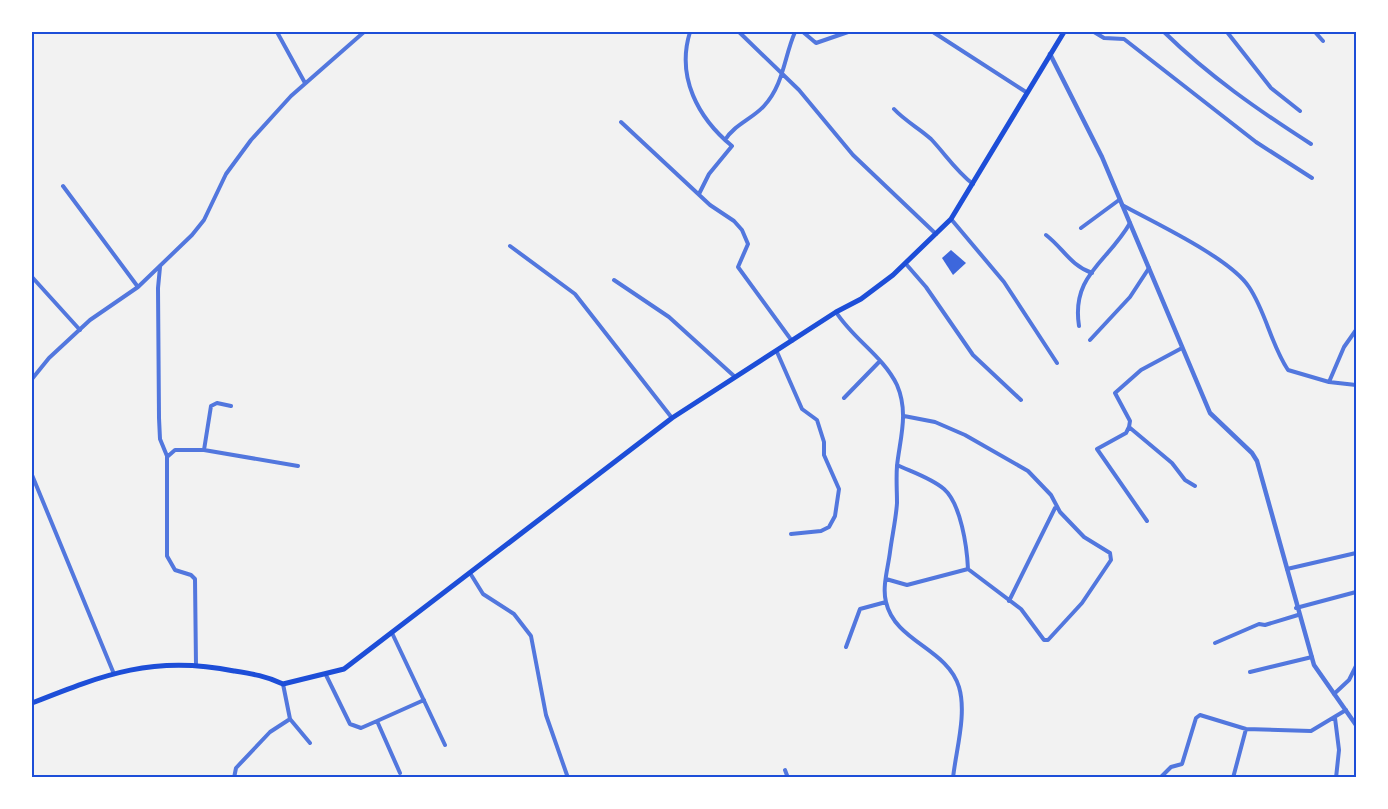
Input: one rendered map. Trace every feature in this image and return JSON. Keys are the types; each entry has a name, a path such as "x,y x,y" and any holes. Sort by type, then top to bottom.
{"main road":[{"path":"32,703 114,674 154,664 196,666 264,674 283,684 344,669 672,418 734,376 777,352 836,312 861,299 906,264 951,219 1061,32"}],"street":[{"path":"277,32 305,83"},
{"path":"32,379 49,358 80,330 114,302 138,287 160,267 204,220 226,174 251,140 305,83 364,32"},
{"path":"690,32 686,50 692,93 697,108 732,146 709,174 699,194"},
{"path":"738,32 805,97 853,155 937,234"},
{"path":"725,140 732,131 765,105 783,76 795,32"},
{"path":"803,32 816,43 848,32"},
{"path":"933,32 1026,92"},
{"path":"1094,32 1104,38 1124,39 1256,142 1312,178"},
{"path":"1164,32 1210,75 1244,101 1311,144"},
{"path":"1227,32 1271,88 1300,111"},
{"path":"1315,32 1323,41"},
{"path":"1050,54 1086,122 1210,413 1252,453 1257,461 1296,608 1312,657 1319,674 1356,725"},
{"path":"894,109 908,124 932,140 951,165 973,185"},
{"path":"621,122 742,230 748,244 738,267 792,341"},
{"path":"63,186 138,287"},
{"path":"1081,228 1121,202"},
{"path":"1121,202 1233,271 1250,288 1288,370 1329,382 1356,385"},
{"path":"951,219 1004,282 1057,363"},
{"path":"1079,326 1078,295 1130,223"},
{"path":"1046,235 1058,245 1070,261 1092,273"},
{"path":"510,246 556,279 582,302 672,418"},
{"path":"906,264 926,287 973,355 1020,400"},
{"path":"160,267 158,288 159,424 160,439 167,457 167,556 175,570 191,575 195,579 196,666"},
{"path":"1090,340 1130,297 1149,268"},
{"path":"32,277 80,330"},
{"path":"614,280 669,317 734,376"},
{"path":"836,312 848,329 880,361 898,387 904,416 903,440 897,465 897,505 886,579 886,602 895,623 931,651 948,669 958,686 961,712 953,777"},
{"path":"1329,382 1344,347 1356,330"},
{"path":"1147,521 1097,449 1126,433 1129,427 1130,421 1116,391 1141,370 1182,348"},
{"path":"777,352 802,409 817,420 824,442 824,455 839,489 835,516 829,527 821,531 791,534"},
{"path":"844,398 880,361"},
{"path":"204,450 211,406 217,403 231,406"},
{"path":"897,465 939,485 950,496 966,543 968,569 1021,609 1041,639 1046,641 1082,603 1108,565 1110,553 1084,537 1055,508 1051,495 1032,474 991,448 944,426 904,416"},
{"path":"1129,427 1172,463 1185,480 1196,486"},
{"path":"167,457 175,450 204,450 298,466"},
{"path":"32,475 114,674"},
{"path":"1009,601 1055,508"},
{"path":"1286,569 1356,553"},
{"path":"886,579 907,585 968,569"},
{"path":"470,573 483,594 514,614 531,636 546,715 568,777"},
{"path":"1296,608 1356,592"},
{"path":"846,647 860,609 886,602"},
{"path":"1215,643 1259,624 1265,625 1298,615"},
{"path":"392,633 445,745"},
{"path":"1250,672 1312,657"},
{"path":"1334,694 1349,680 1356,666"},
{"path":"326,675 350,724 361,728 424,700"},
{"path":"283,684 290,719 310,743"},
{"path":"1160,777 1170,767 1182,764 1197,716 1246,729 1311,731 1347,710"},
{"path":"1335,718 1339,750 1336,777"},
{"path":"234,777 236,768 270,732 290,719"},
{"path":"376,721 400,773"},
{"path":"1233,777 1246,729"},
{"path":"785,770 788,777"}],"building":[{"path":"951,250 966,263 953,275 942,258"}]}
